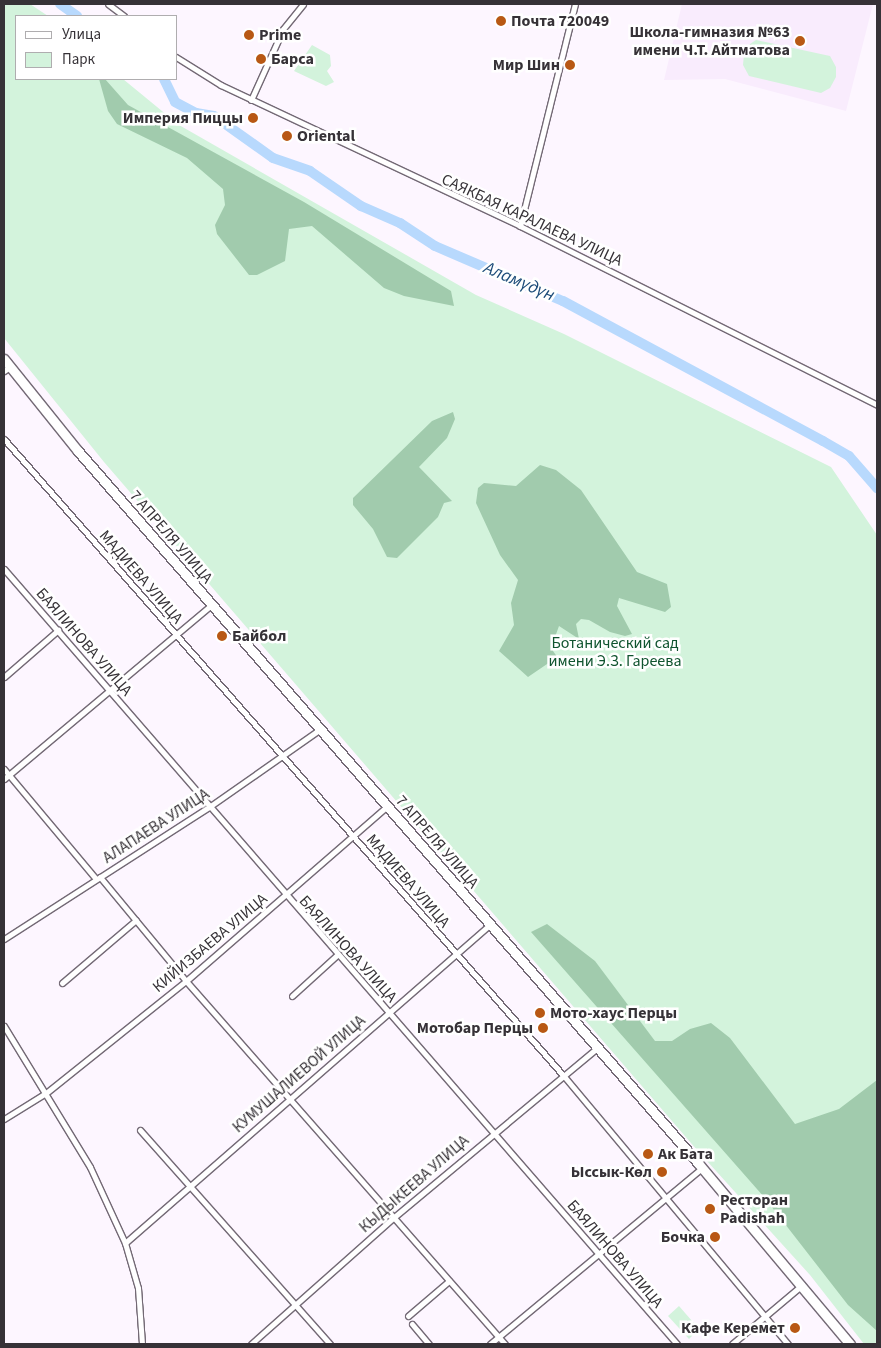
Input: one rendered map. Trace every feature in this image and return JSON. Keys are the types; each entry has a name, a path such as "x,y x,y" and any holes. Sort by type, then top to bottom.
{"main road":[{"name":"7 АПРЕЛЯ УЛИЦА","path":"4,359 7,369 318,730 702,1168 850,1344"}],"street":[{"path":"108,4 123,15"},
{"path":"251,100 283,29 303,4"},
{"path":"520,226 575,4"},
{"name":"САЯКБАЯ КАРАЛАЕВА УЛИЦА","path":"178,58 251,100 520,226 877,405"},
{"name":"МАДИЕВА УЛИЦА","path":"4,439 282,758 563,1075 788,1344"},
{"name":"БАЯЛИНОВА УЛИЦА","path":"5,572 58,630 285,896 677,1344"},
{"path":"4,779 211,605"},
{"path":"4,678 58,630"},
{"name":"АЛАПАЕВА УЛИЦА","path":"4,938 209,807 282,758 318,730"},
{"path":"4,769 136,920 186,981 505,1344"},
{"name":"КИЙИЗБАЕВА УЛИЦА","path":"4,1119 46,1093 186,981 386,807"},
{"path":"62,983 136,920"},
{"name":"КУМУШАЛИЕВОЙ УЛИЦА","path":"125,1243 489,925"},
{"path":"292,996 337,955"},
{"path":"4,1026 90,1167 125,1243 138,1288 142,1344"},
{"name":"КЫДЫКЕЕВА УЛИЦА","path":"250,1344 393,1218 597,1048"},
{"path":"140,1130 330,1344"},
{"path":"490,1344 702,1168"},
{"path":"408,1316 449,1281"},
{"path":"732,1344 802,1285"},
{"path":"412,1324 429,1344"}],"shaded area":[{"name":"Школа-гимназия №63 имени Ч.Т. Айтматова","path":"682,4 873,4 846,111 725,79 664,80"}],"green space":[{"name":"Ботанический сад имени Э.З. Гареева","path":"4,4 30,4 46,15 15,15 15,80 124,80 179,125 476,295 564,334 831,467 877,535 877,1344 864,1344 810,1275 697,1150 104,462 4,338"},
{"path":"756,40 830,56 836,67 836,77 830,88 821,93 749,76 743,65 744,54 747,46"},
{"path":"312,45 330,55 331,66 327,71 334,82 326,86 294,71"},
{"path":"99,80 106,80 128,105 304,202 451,291 454,306 404,296 384,288 312,226 289,229 285,261 257,275 249,275 217,234 215,225 225,205 223,189 187,158 117,124 108,111"},
{"path":"453,412 455,419 447,438 419,467 452,501 444,503 438,517 397,558 387,557 373,529 353,505 353,498 432,421"},
{"path":"540,465 556,470 581,490 637,572 667,584 671,607 665,612 619,598 617,606 632,634 625,636 610,632 589,620 581,619 576,624 579,639 559,626 551,648 564,667 550,662 528,677 499,651 514,625 511,603 518,580 500,555 476,503 478,488 484,483 516,486"},
{"path":"547,924 595,961 655,1041 672,1041 690,1029 711,1023 730,1038 795,1124 839,1109 877,1080 877,1331 848,1305 764,1197 531,932"},
{"path":"679,1306 699,1329 689,1339 668,1316"}],"waterway":[{"name":"Аламүдүн","path":"60,4 76,15"},
{"name":"Аламүдүн","path":"164,80 175,102 196,113 214,116 273,158 310,171 361,206 400,223 435,246 563,301 823,441 849,456 877,488"}],"place":[{"name":"Почта 720049","path":"501,21"},
{"name":"Prime","path":"249,35"},
{"name":"Школа-гимназия №63 имени Ч.Т. Айтматова","path":"800,41"},
{"name":"Барса","path":"261,59"},
{"name":"Мир Шин","path":"570,65"},
{"name":"Империя Пиццы","path":"253,118"},
{"name":"Oriental","path":"287,136"},
{"name":"Байбол","path":"222,636"},
{"name":"Мото-хаус Перцы","path":"540,1013"},
{"name":"Мотобар Перцы","path":"543,1028"},
{"name":"Ак Бата","path":"648,1154"},
{"name":"Ыссык-Көл","path":"662,1172"},
{"name":"Ресторан Padishah","path":"710,1209"},
{"name":"Бочка","path":"715,1237"},
{"name":"Кафе Керемет","path":"795,1328"}]}
